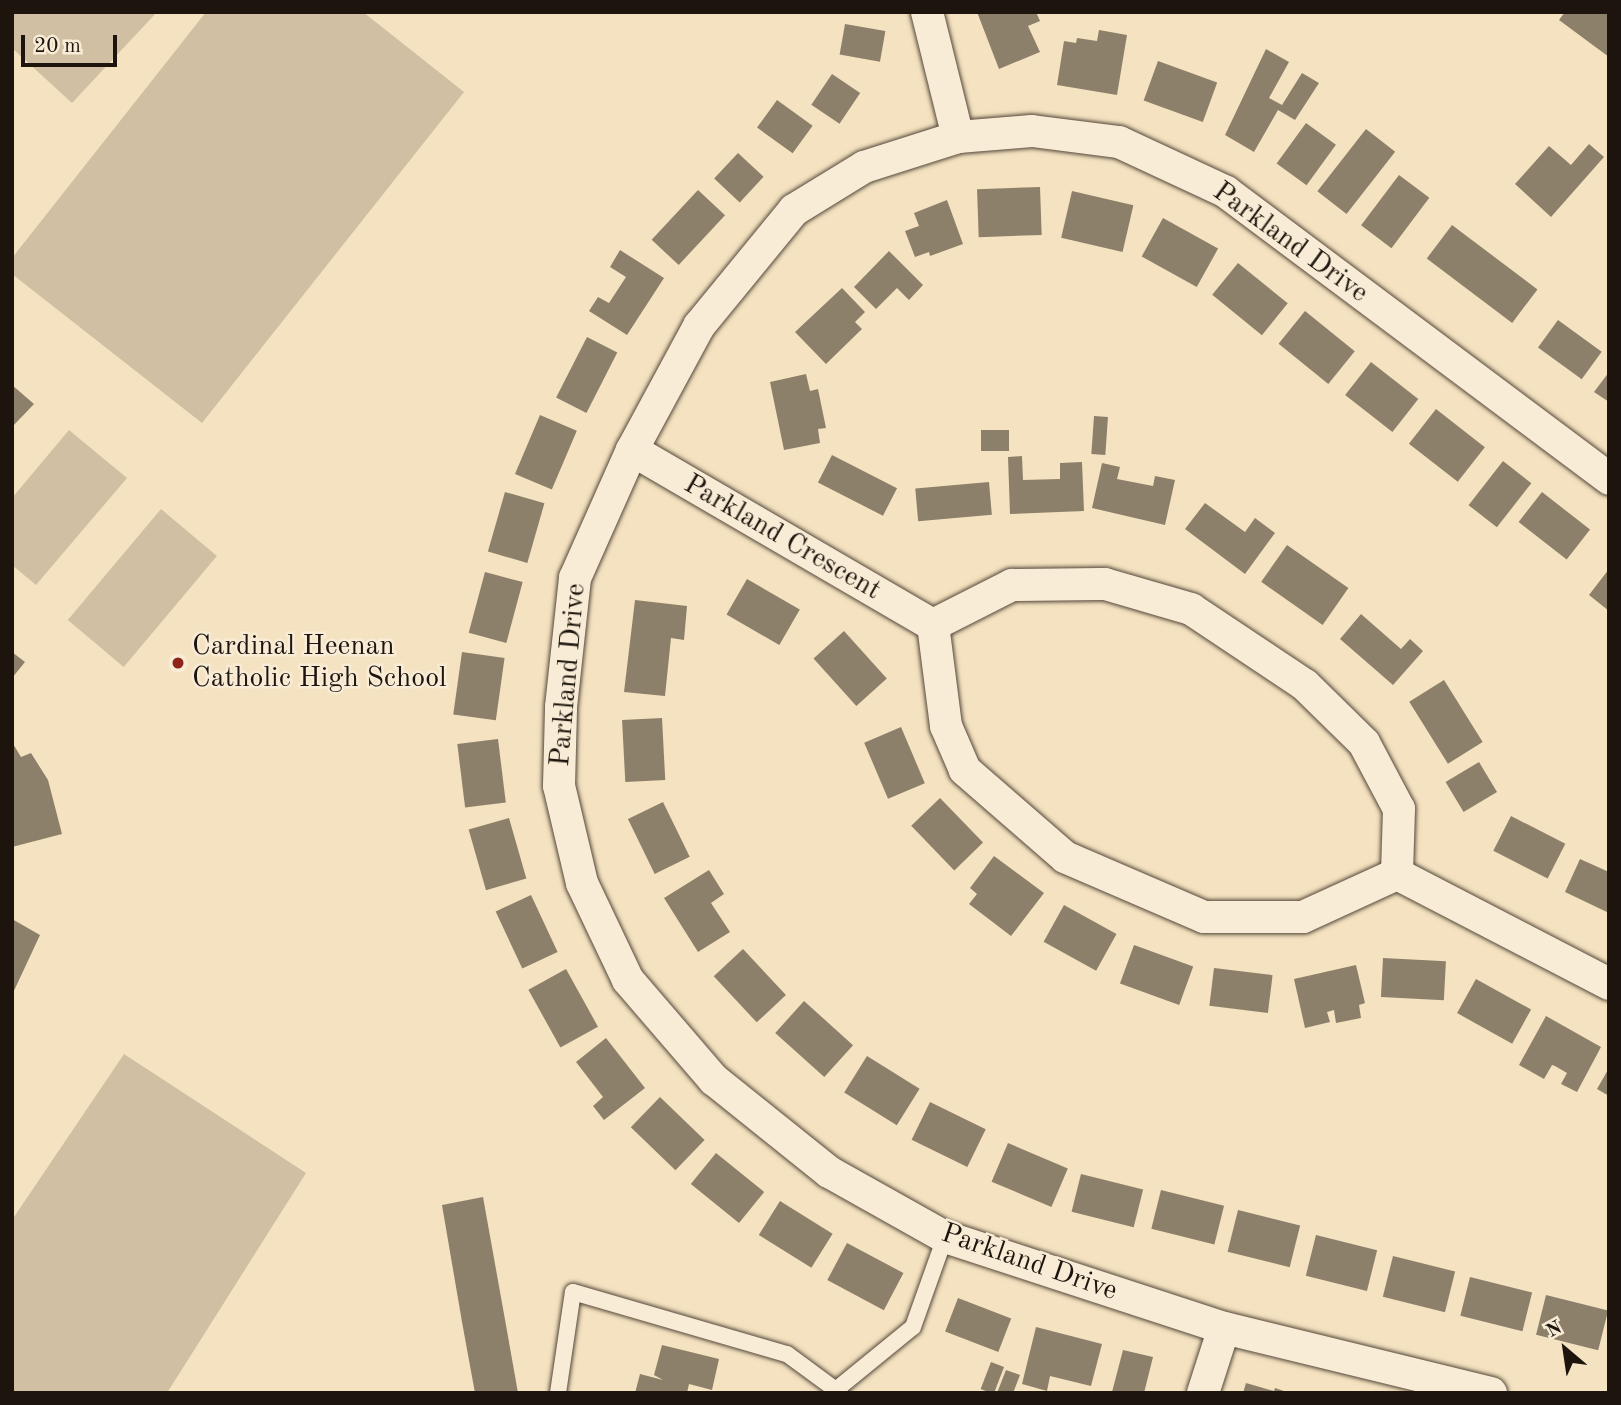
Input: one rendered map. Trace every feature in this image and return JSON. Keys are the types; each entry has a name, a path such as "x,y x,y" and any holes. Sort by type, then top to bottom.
{"street":[{"path":"927,12 958,137"},
{"name":"Parkland Drive","path":"1491,1393 1224,1328 945,1237 829,1172 715,1080 628,979 582,883 559,786 561,707 575,578 632,450 699,326 794,210 864,167 958,137 1032,131 1119,142 1226,192 1609,479"},
{"name":"Parkland Crescent","path":"632,450 933,625"},
{"path":"1105,584 1191,609 1305,685 1364,743 1399,810 1397,874 1303,917 1204,917 1065,857 965,769 946,726 933,625 1012,585 1105,584"},
{"path":"1397,874 1609,984"},
{"path":"1203,1393 1224,1328"}],"lane":[{"path":"558,1393 573,1292 787,1354 836,1392 913,1328 945,1237"}],"shaded area":[{"path":"12,12 157,12 72,103 12,48"},
{"path":"206,12 363,12 464,92 202,423 12,274 12,258"},
{"path":"69,430 127,478 36,585 12,565 12,498"},
{"path":"161,509 217,556 124,667 68,620"},
{"path":"124,1054 306,1173 167,1393 12,1393 12,1220"}],"building":[{"path":"977,12 1036,12 1040,21 1028,26 1040,52 999,69"},
{"path":"1565,12 1609,12 1609,57 1559,20"},
{"path":"845,24 885,31 880,62 840,55"},
{"path":"1099,30 1127,35 1117,95 1057,85 1064,41 1076,43 1077,38 1097,41"},
{"path":"1266,49 1289,62 1269,98 1282,105 1302,73 1319,83 1295,120 1278,110 1254,152 1225,135"},
{"path":"1158,61 1217,83 1203,122 1144,100"},
{"path":"832,74 860,93 839,124 811,105"},
{"path":"777,100 813,126 793,153 757,128"},
{"path":"1306,123 1336,145 1307,185 1277,163"},
{"path":"1366,129 1395,152 1347,214 1317,191"},
{"path":"1589,144 1604,157 1551,217 1515,184 1549,146 1571,165"},
{"path":"738,153 764,177 740,202 714,179"},
{"path":"1399,175 1429,198 1391,248 1361,225"},
{"path":"1040,187 1042,235 979,237 977,189"},
{"path":"698,190 725,215 679,265 652,240"},
{"path":"1072,191 1133,205 1123,252 1061,238"},
{"path":"947,200 963,244 930,256 929,252 915,257 905,231 919,226 914,213"},
{"path":"1163,218 1218,249 1197,287 1142,256"},
{"path":"1452,225 1537,289 1512,323 1427,259"},
{"path":"620,250 664,278 627,335 589,311 598,297 609,303 626,277 610,267"},
{"path":"889,251 923,285 909,300 897,288 876,309 854,287"},
{"path":"1238,263 1288,303 1262,335 1212,295"},
{"path":"842,288 865,312 855,322 862,329 826,364 795,332"},
{"path":"1305,311 1355,351 1328,384 1279,344"},
{"path":"1558,320 1602,352 1582,379 1538,348"},
{"path":"587,337 617,352 586,413 556,398"},
{"path":"1371,362 1418,399 1392,432 1345,395"},
{"path":"1609,372 1609,402 1594,392"},
{"path":"806,374 810,391 818,389 826,428 818,429 820,443 784,450 770,382"},
{"path":"12,385 34,404 12,427"},
{"path":"1436,409 1485,447 1458,482 1409,444"},
{"path":"540,415 577,431 552,490 515,474"},
{"path":"1094,416 1108,417 1105,455 1091,454"},
{"path":"981,430 1009,430 1009,451 981,451"},
{"path":"832,455 897,488 883,516 818,483"},
{"path":"1022,456 1023,480 1060,479 1060,463 1082,462 1084,511 1010,514 1008,457"},
{"path":"1503,461 1531,483 1497,527 1469,505"},
{"path":"1102,463 1120,467 1117,479 1153,486 1155,476 1175,480 1165,525 1092,508"},
{"path":"989,482 992,515 918,521 915,488"},
{"path":"505,492 544,503 527,563 488,552"},
{"path":"1542,492 1590,530 1567,559 1519,522"},
{"path":"1205,503 1245,532 1255,518 1275,533 1245,574 1185,529"},
{"path":"1287,545 1348,588 1323,625 1261,582"},
{"path":"1609,569 1609,611 1589,595"},
{"path":"485,572 523,582 506,643 469,633"},
{"path":"747,579 800,610 779,645 726,615"},
{"path":"635,600 687,606 684,640 671,638 665,696 624,692"},
{"path":"1361,614 1401,649 1410,639 1423,651 1393,685 1340,639"},
{"path":"844,631 887,679 856,706 814,658"},
{"path":"12,652 25,662 12,678"},
{"path":"462,652 505,658 496,720 453,714"},
{"path":"1444,680 1483,742 1448,764 1409,702"},
{"path":"662,718 665,780 625,782 622,720"},
{"path":"901,727 925,783 888,799 864,743"},
{"path":"498,739 506,803 465,808 457,744"},
{"path":"12,742 21,757 31,753 48,780 62,834 12,847"},
{"path":"1479,762 1497,792 1464,812 1446,782"},
{"path":"940,798 983,843 954,870 911,826"},
{"path":"663,802 690,857 655,874 628,819"},
{"path":"1511,816 1565,844 1548,878 1493,851"},
{"path":"509,818 526,879 486,890 469,830"},
{"path":"994,856 1044,893 1011,936 969,904 977,894 970,888"},
{"path":"1580,859 1609,872 1609,913 1565,892"},
{"path":"709,870 724,894 711,903 730,932 698,952 664,898"},
{"path":"531,895 558,952 522,969 496,911"},
{"path":"1064,905 1116,934 1096,971 1044,942"},
{"path":"12,919 40,935 12,995"},
{"path":"1134,945 1193,967 1179,1005 1120,984"},
{"path":"743,949 786,995 757,1022 714,976"},
{"path":"1383,958 1446,961 1444,1000 1381,997"},
{"path":"1356,965 1365,1003 1359,1005 1361,1018 1336,1023 1334,1010 1327,1012 1330,1022 1305,1028 1294,979"},
{"path":"1214,968 1273,975 1268,1013 1209,1006"},
{"path":"566,969 598,1027 560,1048 528,990"},
{"path":"1476,979 1531,1010 1512,1044 1457,1013"},
{"path":"804,1001 853,1045 824,1077 775,1033"},
{"path":"1546,1016 1601,1047 1577,1092 1561,1084 1567,1073 1555,1066 1552,1065 1544,1079 1519,1065"},
{"path":"606,1038 645,1088 604,1120 593,1106 603,1097 576,1062"},
{"path":"867,1056 920,1089 897,1125 844,1092"},
{"path":"1609,1068 1609,1096 1597,1089"},
{"path":"660,1097 705,1140 675,1170 631,1127"},
{"path":"930,1102 986,1129 967,1167 912,1140"},
{"path":"1008,1143 1068,1168 1051,1207 992,1182"},
{"path":"716,1153 764,1192 739,1223 691,1184"},
{"path":"1081,1174 1143,1189 1134,1227 1072,1212"},
{"path":"1161,1190 1224,1206 1214,1245 1151,1229"},
{"path":"483,1197 518,1393 475,1393 462,1322 442,1205"},
{"path":"780,1201 833,1234 811,1268 759,1235"},
{"path":"1238,1210 1300,1225 1290,1267 1228,1252"},
{"path":"1316,1235 1377,1250 1367,1291 1306,1276"},
{"path":"847,1243 904,1273 884,1310 827,1280"},
{"path":"1393,1256 1455,1271 1445,1312 1383,1297"},
{"path":"1470,1277 1532,1292 1522,1331 1460,1316"},
{"path":"1546,1295 1608,1310 1598,1350 1536,1335"},
{"path":"958,1298 1011,1318 998,1352 945,1332"},
{"path":"1036,1327 1102,1344 1091,1386 1050,1376 1047,1391 1022,1384"},
{"path":"662,1345 719,1359 712,1390 689,1384 687,1393 635,1393 640,1374 663,1380 654,1375"},
{"path":"1123,1350 1153,1357 1144,1393 1112,1392"},
{"path":"991,1362 1004,1367 994,1393 981,1389"},
{"path":"1006,1370 1020,1375 1013,1393 997,1393"},
{"path":"1246,1383 1274,1391 1275,1388 1290,1393 1243,1393"}],"place":[{"name":"Cardinal Heenan Catholic High School","path":"178,663"}]}
